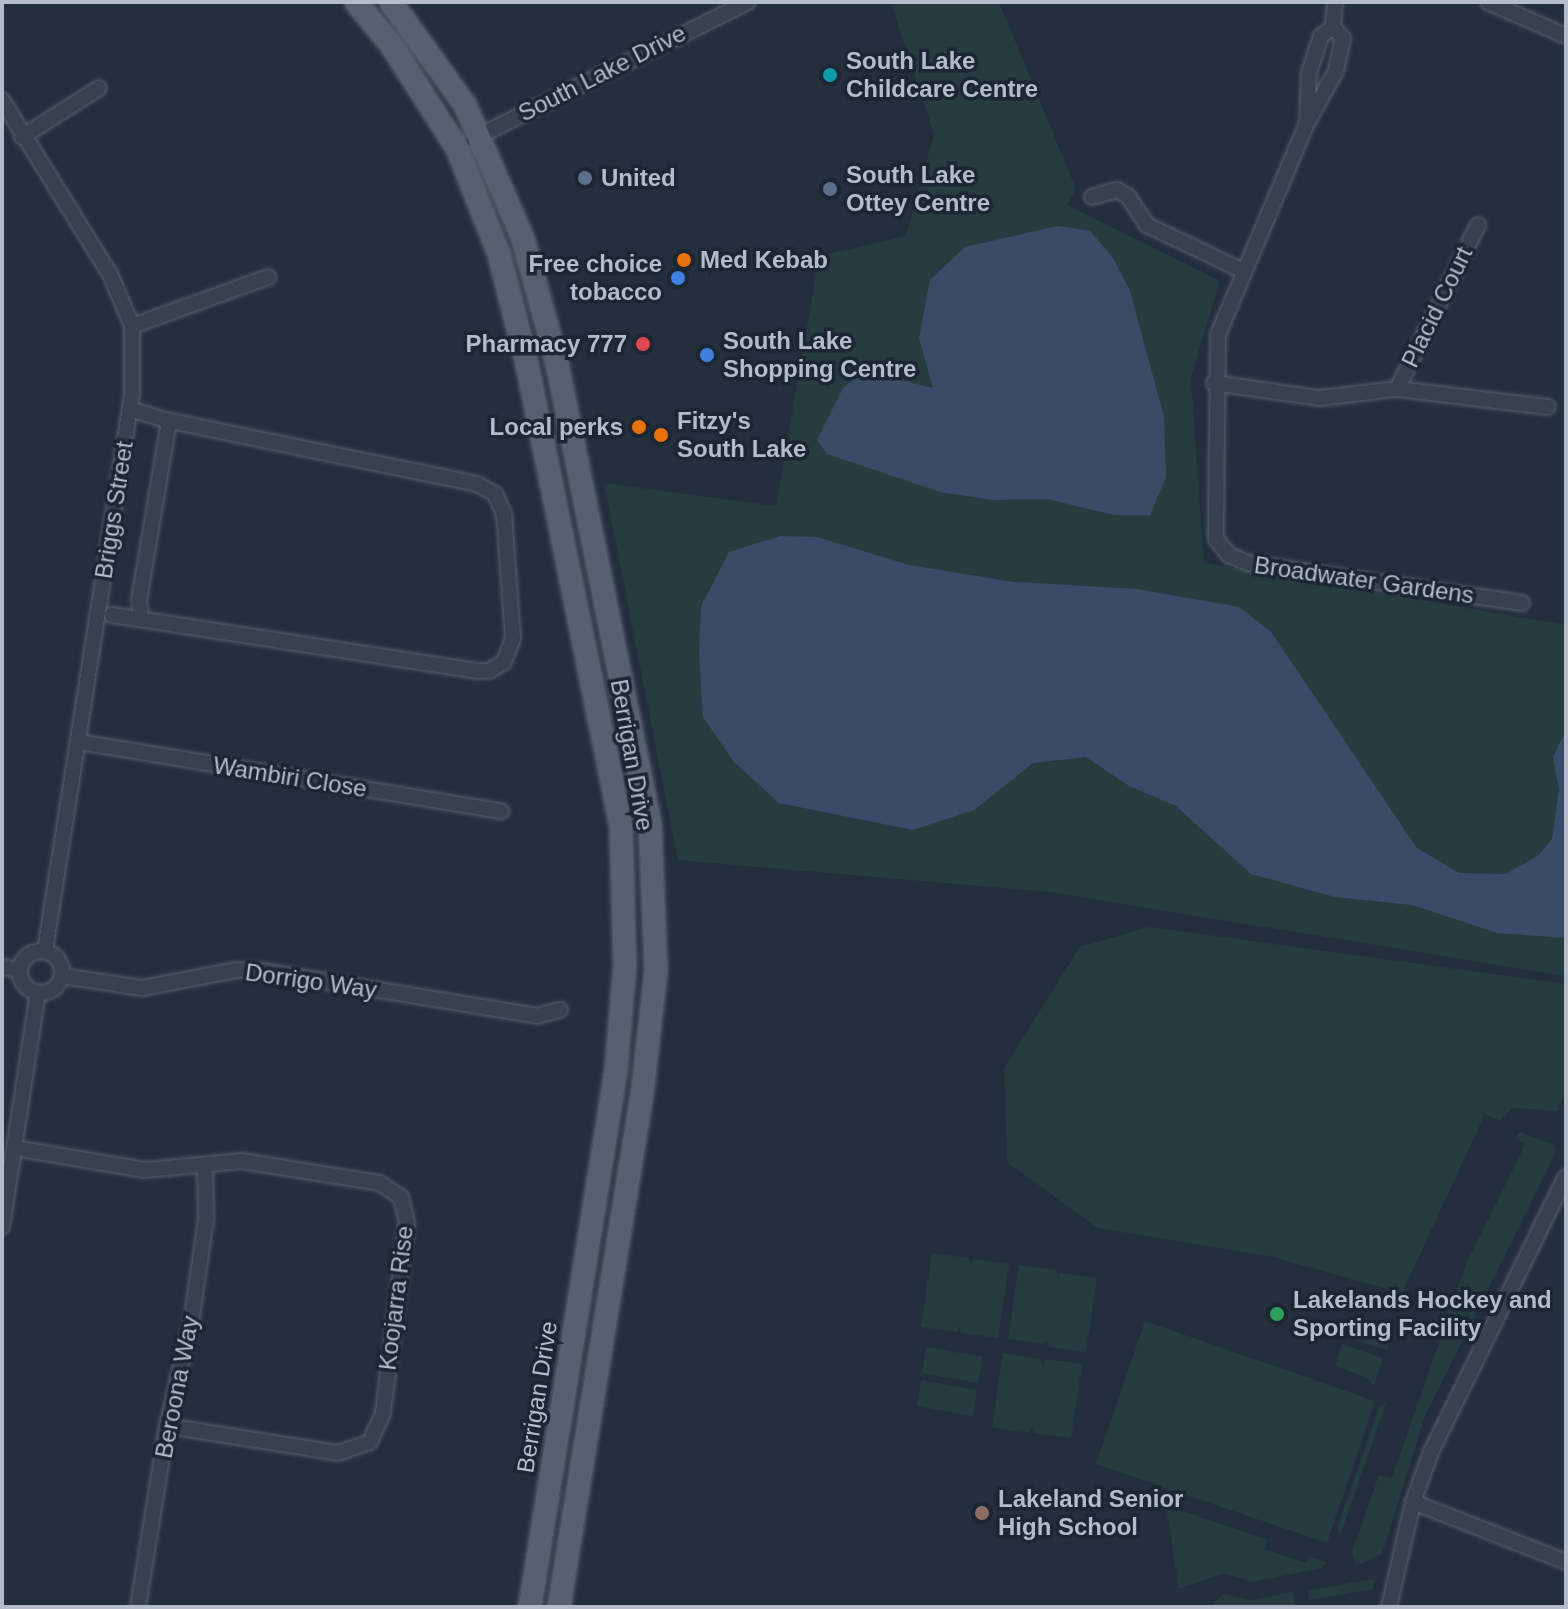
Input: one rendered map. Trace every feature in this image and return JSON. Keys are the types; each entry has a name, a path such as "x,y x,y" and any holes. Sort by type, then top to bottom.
{"main road":[{"name":"Berrigan Drive","path":"356,2 392,46 457,148 499,254 547,462 621,826 625,966 616,1071 530,1607"},
{"name":"Berrigan Drive","path":"391,2 446,75 481,135 523,239 557,363 650,823 656,970 642,1094 559,1607"},
{"path":"547,462 576,456"}],"street":[{"name":"South Lake Drive","path":"457,148 748,2"},
{"name":"Broadwater Gardens","path":"1335,2 1333,27 1343,38 1330,86 1307,123 1218,335 1214,383 1216,539 1235,559 1522,603"},
{"path":"1488,2 1566,36"},
{"name":"Broadwater Gardens","path":"1307,123 1309,73 1321,36 1333,27"},
{"path":"22,137 99,88"},
{"name":"Briggs Street","path":"2,100 22,137 110,274 132,326 130,409 45,951"},
{"path":"1092,197 1117,190 1128,196 1147,225 1243,271"},
{"name":"Placid Court","path":"1397,389 1478,225"},
{"path":"132,326 268,277"},
{"path":"1214,383 1320,398 1397,389 1548,407"},
{"path":"112,615 477,671 498,667 511,652 504,514 486,487 169,421 130,409"},
{"path":"141,619 139,600 169,421"},
{"name":"Wambiri Close","path":"79,742 501,811"},
{"path":"45,951 58,960 62,976 54,989 38,993 24,986 19,970 28,955 45,951"},
{"path":"2,967 19,970"},
{"name":"Dorrigo Way","path":"62,976 142,988 236,970 263,971 537,1016 560,1010"},
{"path":"2,1227 6,1173 15,1148 38,993"},
{"name":"Koojarra Rise","path":"15,1148 145,1170 242,1161 380,1183 401,1197 407,1222 383,1413 370,1442 338,1453 167,1426"},
{"name":"Beroona Way","path":"138,1607 167,1426 195,1294 206,1219 205,1166"},
{"path":"1389,1607 1413,1502 1431,1452 1566,1177"},
{"path":"1413,1502 1566,1562"}],"green space":[{"path":"891,2 999,2 1076,189 1067,205 1220,281 1191,377 1204,563 1566,625 1566,976 1050,892 678,860 604,483 776,506 819,256 906,236 934,134"},
{"path":"1149,927 1566,984 1566,1092 1558,1111 1513,1108 1500,1121 1485,1114 1402,1293 1269,1256 1097,1228 1007,1162 1004,1068 1080,947"},
{"path":"1520,1132 1555,1145 1556,1152 1425,1416 1382,1554 1356,1566 1352,1552 1379,1475 1392,1478 1467,1262 1525,1145 1514,1138"},
{"path":"932,1253 968,1258 971,1264 972,1259 1009,1264 998,1338 961,1333 959,1325 958,1332 921,1327"},
{"path":"1019,1265 1056,1270 1058,1279 1060,1273 1097,1278 1086,1352 1049,1347 1046,1340 1045,1344 1008,1339"},
{"path":"1353,1314 1394,1327 1387,1350 1345,1337"},
{"path":"1145,1321 1375,1401 1327,1543 1096,1464"},
{"path":"1342,1344 1383,1358 1374,1386 1368,1378 1335,1366"},
{"path":"926,1347 983,1357 978,1383 922,1373"},
{"path":"1003,1353 1040,1359 1043,1367 1045,1359 1082,1364 1071,1438 1034,1433 1031,1426 1029,1433 992,1427"},
{"path":"921,1380 977,1390 973,1416 917,1406"},
{"path":"1387,1401 1340,1536 1337,1527 1379,1407"},
{"path":"1131,1493 1268,1540 1265,1549 1306,1563 1309,1556 1326,1562 1322,1568 1252,1582 1224,1573 1179,1589 1167,1512"},
{"path":"1374,1579 1373,1589 1308,1600 1309,1590"},
{"path":"1293,1592 1295,1605 1284,1607 1210,1607 1223,1594 1251,1600"}],"water":[{"path":"1058,226 1090,231 1113,258 1130,291 1164,417 1166,477 1150,515 1114,515 1047,499 993,500 940,492 827,454 817,440 843,388 864,371 933,388 919,338 930,280 965,247"},
{"path":"780,536 817,537 909,565 1014,582 1137,589 1239,607 1271,632 1417,848 1459,873 1506,874 1539,855 1552,839 1559,790 1553,757 1566,731 1566,938 1497,933 1412,905 1335,897 1251,874 1176,806 1129,786 1086,757 1033,763 974,810 913,830 779,803 734,762 703,717 699,654 701,606 729,552"}],"place":[{"name":"South Lake Childcare Centre","path":"830,75"},
{"name":"United","path":"585,178"},
{"name":"South Lake Ottey Centre","path":"830,189"},
{"name":"Med Kebab","path":"684,260"},
{"name":"Free choice tobacco","path":"678,278"},
{"name":"Pharmacy 777","path":"643,344"},
{"name":"South Lake Shopping Centre","path":"707,355"},
{"name":"Local perks","path":"639,427"},
{"name":"Fitzy's South Lake","path":"661,435"},
{"name":"Lakelands Hockey and Sporting Facility","path":"1277,1314"},
{"name":"Lakeland Senior High School","path":"982,1513"}]}
